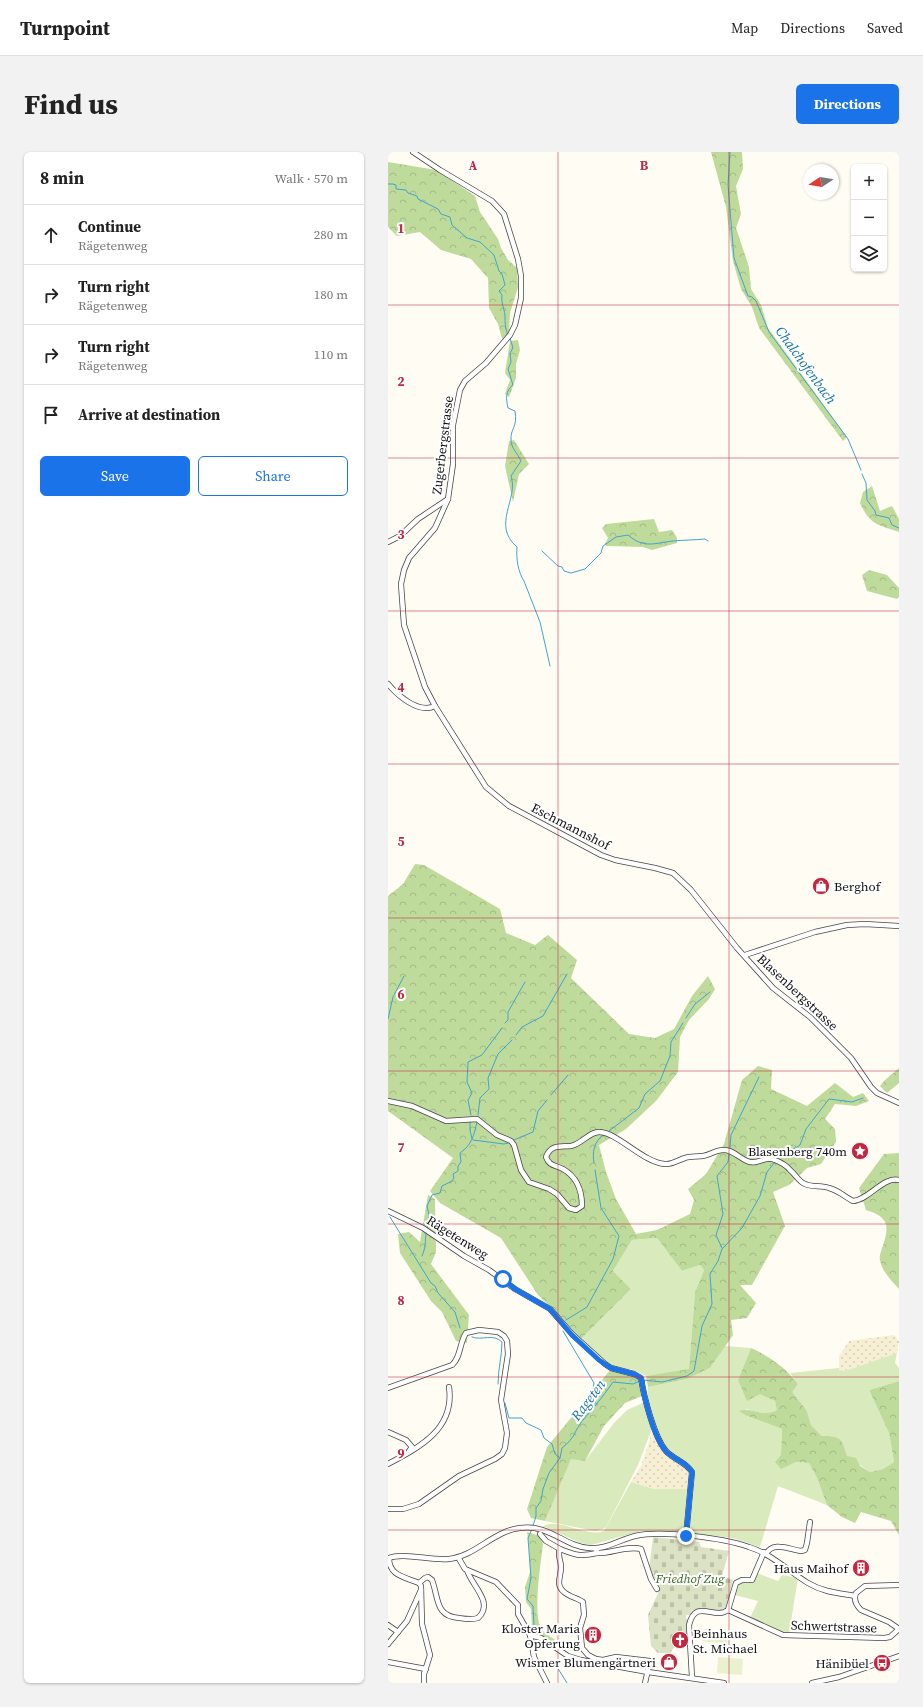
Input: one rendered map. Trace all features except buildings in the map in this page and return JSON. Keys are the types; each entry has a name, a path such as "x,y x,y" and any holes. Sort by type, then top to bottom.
{"street":[{"name":"Zugerbergstrasse","path":"413,152 492,201 504,214 518,259 522,287 515,325 508,337 486,363 465,381 460,390 453,425 453,464 448,499 435,528 409,558 404,570 401,584 404,625 425,687 455,739"},
{"path":"388,542 400,536 418,519 448,499"},
{"path":"388,684 404,698 419,707 430,709 435,706"},
{"name":"Eschmannshof","path":"455,739 486,787 509,806 601,855 615,860 673,873 691,890 745,956"},
{"name":"Blasenbergstrasse","path":"899,926 865,924 847,925 815,932 745,956 749,963 773,988 810,1017 851,1058 871,1087 877,1093 899,1103"},
{"path":"388,1101 412,1106 446,1121 477,1119 497,1135 511,1141 514,1145 522,1170 529,1182 549,1189 557,1194 569,1208 576,1210 582,1206 579,1185 567,1172 551,1164 546,1157 554,1147 578,1143 599,1131 614,1138 636,1152 658,1163 664,1164 670,1164 686,1157 703,1156 727,1149 752,1163 760,1163 768,1158 775,1159 790,1169 803,1183 810,1186 828,1187 836,1190 853,1201 864,1198 877,1187 890,1180 899,1180"},
{"name":"Rägetenweg","path":"388,1211 430,1232 464,1256 490,1270 515,1289 550,1309 572,1335 599,1360 611,1368 634,1374 641,1381 650,1415 662,1445 665,1450 687,1466 692,1472 686,1536"},
{"path":"388,1388 452,1365 457,1361 460,1343 466,1333 479,1330 498,1332 508,1341 509,1348 501,1400 507,1441 502,1454 460,1476 418,1504 403,1509 388,1509"},
{"path":"388,1464 429,1440 443,1424 447,1414 450,1395 449,1387"},
{"path":"388,1432 408,1442 412,1447 409,1451"},
{"path":"728,1610 736,1583 742,1580 752,1580 769,1548 774,1546 801,1551 805,1550 810,1522"},
{"path":"424,1683 430,1655 422,1624 421,1589 417,1582 398,1575 388,1565 388,1558 396,1556 437,1560 458,1557 467,1554 499,1534 519,1528 542,1528 578,1546 604,1553 633,1548 641,1549 651,1579 657,1589"},
{"path":"540,1534 560,1549 577,1556 597,1551 635,1536 660,1534 686,1536 739,1544 765,1553 776,1559 816,1587 827,1591 854,1596"},
{"path":"560,1549 558,1556 561,1567 560,1587 572,1597 583,1602 584,1615 580,1628 582,1648 588,1655 596,1659 603,1660 616,1657 650,1661 645,1683"},
{"path":"417,1582 428,1577 432,1580 440,1608 448,1617 478,1618 484,1610 483,1597 458,1557"},
{"path":"467,1570 490,1578 518,1605 518,1614 530,1635 534,1657 547,1683"},
{"path":"899,1585 865,1586 854,1596 855,1604 861,1610 889,1622 899,1629"},
{"path":"388,1644 407,1621 421,1589"},
{"name":"Schwertstrasse","path":"692,1677 689,1633 691,1617 694,1613 699,1611 724,1613 728,1610 783,1635 884,1638 890,1637 899,1629"},
{"path":"388,1625 398,1632"},
{"path":"530,1635 541,1638 553,1647 571,1656 648,1672 687,1678 692,1677 724,1683"},
{"path":"812,1683 839,1677 899,1656"},
{"path":"388,1662 426,1669"}],"shaded area":[{"path":"894,1335 899,1341 897,1353 845,1371 839,1370 839,1356 849,1341"},
{"path":"654,1427 690,1472 690,1489 654,1489 631,1482 641,1466"}],"green space":[{"path":"711,152 742,152 743,169 736,186 741,214 736,228 749,267 751,289 761,305 768,328 847,437 843,441 759,328 752,307 741,289 733,261 726,207"},
{"path":"388,162 436,170 475,196 480,212 498,239 508,260 517,268 518,287 510,313 509,333 502,339 498,324 489,308 488,278 471,259 441,250 420,232 397,236 388,227"},
{"path":"518,340 520,350 516,364 516,378 509,397 505,394 510,380 505,373 510,341"},
{"path":"514,440 529,464 519,474 513,502 505,466 509,441"},
{"path":"872,486 880,511 892,506 899,519 899,532 880,526 867,516 860,503 863,492"},
{"path":"654,519 659,532 672,530 677,538 677,543 652,550 643,547 606,546 605,544 608,538 602,528 606,524"},
{"path":"869,570 887,575 899,588 899,597 897,599 867,591 862,575"},
{"path":"415,864 424,865 500,909 506,933 535,945 548,935 577,960 571,978 629,1034 655,1038 674,1029 692,996 708,976 715,989 709,999 689,1020 680,1037 678,1072 656,1101 626,1129 599,1145 606,1172 616,1199 636,1234 657,1230 690,1214 694,1200 688,1189 706,1174 724,1144 742,1080 758,1066 772,1070 771,1089 807,1106 835,1083 853,1097 863,1093 869,1101 856,1106 835,1104 825,1119 835,1129 836,1142 821,1164 807,1168 789,1185 773,1192 785,1226 752,1285 740,1285 756,1303 747,1318 731,1320 733,1335 710,1368 687,1379 648,1387 646,1376 689,1369 695,1292 704,1270 700,1265 682,1271 657,1238 632,1240 613,1271 631,1289 581,1339 538,1295 501,1238 440,1203 430,1191 453,1158 388,1111 388,896 403,884"},
{"path":"899,1068 899,1083 887,1093 880,1086"},
{"path":"899,1153 899,1289 885,1272 880,1260 880,1254 887,1228 886,1223 879,1216 866,1210 859,1188 884,1154"},
{"path":"428,1195 435,1199 436,1252 431,1264 469,1315 467,1343 456,1341 442,1312 431,1301 400,1253 398,1234 409,1232 420,1242"},
{"path":"657,1238 682,1271 700,1265 704,1270 695,1292 689,1370 646,1376 631,1369 621,1369 608,1364 581,1339 631,1289 613,1271 632,1240"},
{"path":"725,1346 751,1348 738,1380 775,1401 778,1410 766,1413 746,1409 747,1416 782,1429 781,1468 796,1462 809,1463 817,1478 827,1505 778,1486 760,1547 733,1538 688,1533 692,1471 668,1451 656,1430 650,1412 648,1387 687,1379 710,1368"},
{"path":"751,1348 777,1363 798,1384 792,1392 807,1411 811,1425 822,1436 840,1439 844,1445 847,1456 856,1458 860,1466 870,1472 883,1469 894,1462 889,1433 869,1390 899,1381 899,1535 891,1521 861,1512 855,1523 842,1517 827,1505 817,1478 809,1463 796,1462 781,1469 775,1462 781,1455 782,1429 747,1416 739,1411 749,1410 768,1413 777,1410 775,1401 760,1394 747,1401 738,1380"},
{"path":"897,1353 895,1363 899,1368 899,1381 869,1390 889,1433 894,1462 883,1469 870,1472 847,1456 844,1445 840,1439 822,1436 811,1425 807,1411 791,1392 798,1384 790,1373 839,1368 839,1370 845,1371"},
{"path":"611,1369 639,1378 642,1396 625,1403 604,1426 585,1461 571,1459 545,1521 531,1518 527,1509 547,1447"},
{"path":"645,1402 653,1426 638,1465 606,1527 595,1531 545,1521 571,1458 585,1461 614,1423 627,1410"},
{"path":"631,1482 654,1489 690,1489 685,1513 685,1532 641,1531 591,1545 581,1543 543,1526 558,1524 589,1532 604,1531"},
{"path":"527,1532 540,1536 543,1544 537,1601 539,1623 542,1630 560,1643 566,1652 538,1634 536,1630 532,1628 531,1609 526,1602 525,1587 530,1572"},
{"name":"Friedhof Zug","path":"653,1537 699,1542 701,1547 729,1551 722,1576 733,1580 727,1607 722,1611 692,1610 690,1615 686,1615 689,1645 676,1645 670,1653 658,1653 651,1646 648,1615 660,1589 649,1570"},
{"path":"757,1573 778,1581 782,1575 798,1578 789,1634 772,1629 750,1618 758,1601 735,1595 737,1585 741,1581 752,1582"},
{"path":"704,1629 728,1632 727,1644 702,1641"},
{"path":"718,1657 743,1659 742,1675 717,1673"}],"waterway":[{"name":"Chalchofenbach","path":"730,152 728,185 734,258 748,296 752,297 756,301 769,332 848,439 861,470"},
{"path":"388,184 396,185 396,189 406,190 408,193 417,196 418,199 438,209 441,214 450,217 452,225 467,238 480,242 494,255 505,285 499,291 502,295 505,325 508,335"},
{"path":"510,338 513,348 510,353 511,362 508,369 513,385 507,393 507,401 508,408 515,411 516,416 516,421 511,436 511,443 521,461 511,476 512,494 507,512 506,530 510,539 517,547 519,569 540,622 550,666"},
{"name":"Chalchofenbach","path":"862,474 866,483 867,500 875,511 876,515 889,518 892,525 899,528"},
{"path":"542,551 558,566 562,567 564,571 571,573 585,569 601,553 603,546 616,537 628,535 645,544 705,539 708,541"},
{"path":"516,1035 522,1027 543,1016 567,974"},
{"path":"388,1019 393,997 404,976"},
{"path":"505,1023 508,1020 508,1012 525,982"},
{"path":"686,1018 695,1004 710,992"},
{"path":"609,1131 639,1108 645,1094 660,1081 670,1056 671,1042 683,1023"},
{"path":"471,1115 468,1100 472,1093 467,1082 468,1062 482,1055 502,1028"},
{"path":"478,1115 480,1098 489,1089 488,1078 498,1054 512,1040"},
{"path":"551,1095 568,1075"},
{"path":"730,1147 731,1135 759,1077"},
{"path":"779,1158 800,1145 806,1129 829,1099 852,1102 863,1098"},
{"path":"514,1140 533,1132 538,1111 547,1100"},
{"path":"470,1122 472,1139"},
{"path":"427,1229 429,1215 427,1206 432,1195 440,1193 442,1186 452,1181 454,1178 453,1174 458,1171 458,1166 461,1162 460,1153 470,1143 477,1122"},
{"path":"594,1163 594,1148 603,1135"},
{"path":"473,1140 504,1144 508,1143"},
{"path":"722,1248 716,1235 723,1214 717,1176 728,1162 729,1154"},
{"name":"Rageten","path":"643,1380 662,1382 687,1376 694,1371 702,1326 712,1304 710,1274 718,1261 722,1249 742,1228 760,1196 767,1172 774,1163"},
{"path":"566,1320 587,1307 613,1259 619,1236 601,1208 595,1170"},
{"path":"390,1217 431,1283 455,1312 460,1328"},
{"path":"422,1256 425,1247 426,1232"},
{"path":"563,1331 594,1383 592,1396 597,1405"},
{"path":"472,1337 495,1338 502,1342 498,1384"},
{"name":"Rageten","path":"533,1526 536,1516 536,1508 541,1501 543,1489 549,1473 560,1458 562,1448 570,1441 580,1424 613,1382 633,1384 640,1381"},
{"path":"505,1403 509,1418 522,1418 526,1423 541,1430 544,1438 552,1444 555,1454 560,1458"},
{"name":"Rageten","path":"532,1529 528,1538 531,1578 527,1599 533,1606 534,1625"},
{"name":"Rageten","path":"557,1667 567,1683"}],"place":[{"name":"Berghof","path":"821,886"},
{"name":"Blasenberg 740m","path":"860,1151"},
{"name":"Haus Maihof","path":"861,1568"},
{"name":"Kloster Maria Opferung","path":"593,1635"},
{"name":"Beinhaus St. Michael","path":"680,1640"},
{"name":"Wismer Blumengärtneri","path":"669,1662"},
{"name":"Hänibüel","path":"882,1663"}],"route":[{"path":"503,1279 515,1289 550,1309 572,1335 587,1347 599,1360 611,1368 634,1374 641,1378 645,1400 662,1445 669,1454 687,1466 692,1472 686,1515 686,1536"}]}
